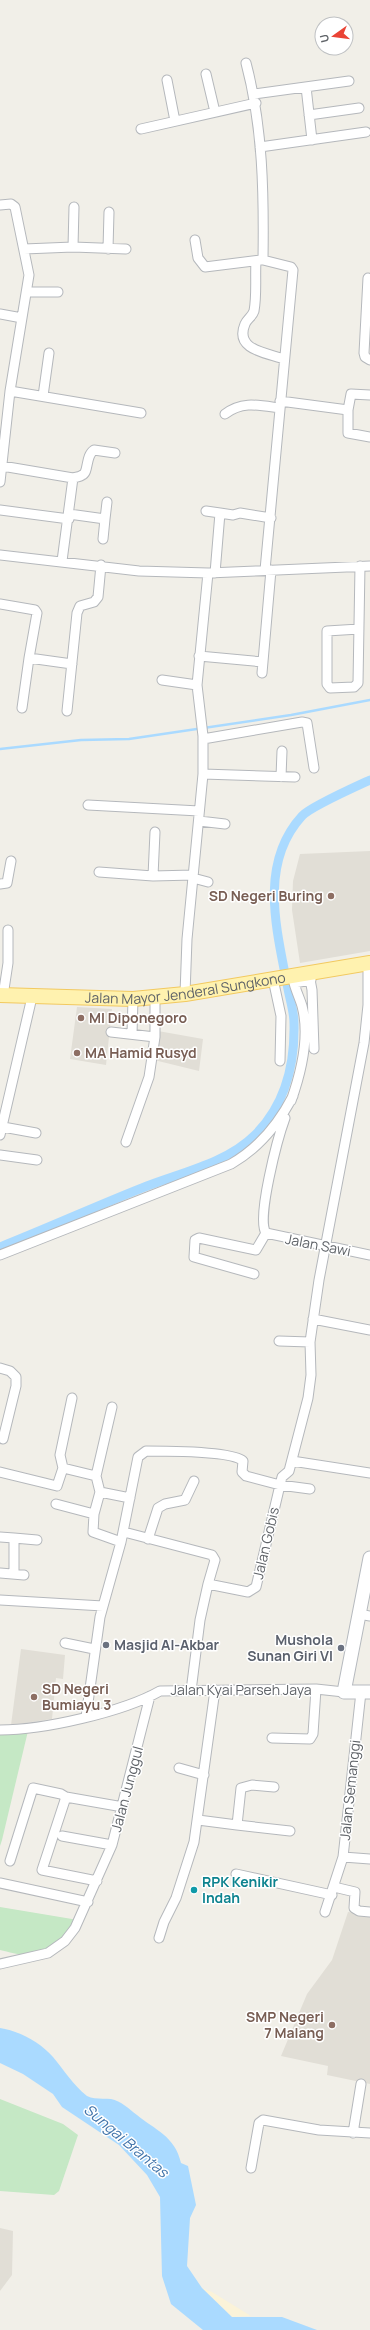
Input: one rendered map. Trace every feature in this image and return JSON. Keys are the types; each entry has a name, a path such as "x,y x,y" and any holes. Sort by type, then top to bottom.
{"main road":[{"name":"Jalan Mayor Jenderal Sungkono","path":"2,996 133,999 185,994 275,979 295,985 369,968"},
{"path":"344,1692 365,1615 370,1558"},
{"name":"Jalan Kyai Parseh Jaya","path":"344,1692 365,1692"}],"street":[{"path":"246,63 256,104 260,147 259,260 254,308 251,317 245,325 244,340 252,349 284,359"},
{"path":"206,74 215,112"},
{"path":"167,80 175,121"},
{"path":"254,94 349,81"},
{"path":"306,87 312,140"},
{"path":"141,129 256,104"},
{"path":"309,115 359,108"},
{"path":"260,147 366,132"},
{"path":"0,205 14,206 28,274 27,292 10,391 4,411 0,482"},
{"path":"73,247 74,207"},
{"path":"108,248 109,212"},
{"path":"195,240 198,258 205,267 259,260 291,267 293,270 271,518 262,673"},
{"path":"24,249 73,247 126,249"},
{"path":"368,278 364,353 365,357 370,360"},
{"path":"27,292 58,292"},
{"path":"0,314 22,318"},
{"path":"43,396 49,353"},
{"path":"10,391 141,413"},
{"path":"370,396 351,394 348,410 348,433 370,437"},
{"path":"225,414 233,408 245,404 280,404 348,410"},
{"path":"2,466 73,478 83,475 86,472 89,457 94,450 115,453"},
{"path":"62,561 73,478"},
{"path":"103,539 107,502"},
{"path":"0,510 105,520"},
{"path":"206,511 232,515 240,513 271,518"},
{"path":"185,994 186,939 203,774 203,738 199,715 197,685 199,656 220,513"},
{"path":"0,555 101,565 139,571 211,573 370,566"},
{"path":"67,711 77,613 80,606 94,602 98,597 101,565"},
{"path":"359,629 327,631 327,684 330,688 356,686 359,629 360,566"},
{"path":"0,604 35,610 37,613 22,708"},
{"path":"199,656 263,662"},
{"path":"29,658 72,664"},
{"path":"162,680 197,685"},
{"path":"203,738 302,722 307,723 314,768"},
{"path":"281,777 282,751"},
{"path":"203,774 295,777"},
{"path":"88,805 199,810"},
{"path":"199,821 225,824"},
{"path":"153,876 155,832"},
{"path":"0,884 7,883 11,861"},
{"path":"99,872 193,877 208,882"},
{"path":"2,996 8,963 8,930"},
{"name":"Jalan Gobis","path":"208,1584 248,1592 256,1587 280,1485 292,1461 308,1398 311,1375 310,1342 313,1319 360,1073 366,1028 369,968"},
{"path":"275,979 281,1016 280,1061"},
{"path":"311,981 314,1049"},
{"path":"254,1274 194,1257 195,1240 199,1238 254,1250 258,1248 266,1233 263,1221 271,1158 293,1096 305,1038 302,1007 295,985"},
{"path":"32,997 1,1131 36,1133"},
{"path":"126,1142 149,1076 155,1037 155,997"},
{"path":"132,1034 133,999"},
{"path":"111,1032 155,1037"},
{"path":"0,1255 231,1164 250,1152 271,1130 281,1118 293,1096"},
{"path":"0,1155 36,1160"},
{"name":"Jalan Sawi","path":"266,1233 326,1247 370,1255"},
{"path":"313,1319 370,1330"},
{"path":"279,1341 310,1342"},
{"path":"0,1368 10,1371 16,1377 16,1386 3,1439"},
{"path":"0,1472 57,1486 63,1468 60,1455 72,1398"},
{"path":"112,1407 96,1476 100,1492 94,1514 93,1532 121,1542"},
{"path":"86,1717 94,1649 103,1606 111,1583 124,1532 138,1457 146,1451 197,1452 237,1458 243,1461 242,1474 280,1485 310,1489"},
{"path":"292,1461 370,1473"},
{"path":"63,1468 96,1476"},
{"path":"148,1539 158,1508 165,1504 185,1500 194,1481"},
{"path":"100,1492 130,1498"},
{"path":"56,1504 94,1514"},
{"path":"124,1532 212,1556 215,1560 200,1620 191,1691"},
{"path":"0,1537 36,1540"},
{"path":"14,1538 14,1574"},
{"path":"0,1573 24,1575"},
{"path":"0,1600 103,1606"},
{"path":"65,1643 94,1649"},
{"path":"272,1738 310,1739 313,1734 316,1689"},
{"name":"Jalan Kyai Parseh Jaya","path":"0,1730 27,1728 86,1717 150,1696 160,1691 316,1689 344,1692"},
{"path":"159,1938 164,1922 176,1898 194,1842 215,1690"},
{"name":"Jalan Semanggi","path":"325,1912 343,1857 365,1692"},
{"name":"Jalan Junggul","path":"0,1964 33,1958 48,1953 60,1945 75,1928 98,1881 112,1845 123,1807 150,1696"},
{"path":"180,1768 204,1774"},
{"path":"237,1825 242,1788 252,1785 274,1787"},
{"path":"10,1861 33,1788 36,1787 61,1794 66,1797 123,1807"},
{"path":"66,1797 42,1870 98,1881"},
{"path":"198,1820 290,1830"},
{"path":"62,1836 112,1845"},
{"path":"343,1857 370,1859"},
{"path":"236,1874 333,1891 355,1892 354,1908 359,1911 370,1912"},
{"path":"0,1883 88,1902"},
{"path":"353,2133 361,2084"},
{"path":"251,2168 259,2122 263,2120 319,2130 370,2134"}],"shaded area":[{"name":"SD Negeri Buring","path":"370,851 370,951 300,963 292,910 293,881 300,854"},
{"path":"77,1007 112,1009 106,1065 70,1059"},
{"path":"158,1031 203,1039 199,1071 154,1060"},
{"name":"SD Negeri Bumiayu 3","path":"21,1649 65,1655 63,1679 56,1678 52,1719 11,1725"},
{"name":"SMP Negeri 7 Malang","path":"348,1912 370,1915 370,2084 327,2075 328,2066 281,2056 307,1994 332,1960"},
{"path":"0,2228 13,2231 12,2275 0,2291"}],"green space":[{"path":"28,1731 2,1840 0,1846 0,1732"},
{"path":"0,1907 78,1920 64,1938 46,1951 31,1955 20,1954 0,1950"},
{"path":"0,2099 63,2124 78,2135 59,2191 54,2195 0,2191"}],"sand":[{"path":"202,2288 212,2292 251,2316 232,2317"}],"water":[{"name":"Sungai Brantas","path":"0,2028 7,2029 36,2042 53,2057 73,2082 87,2096 111,2099 125,2106 164,2134 174,2146 181,2163 188,2166 196,2205 190,2218 187,2266 202,2288 232,2317 282,2317 317,2330 203,2330 171,2304 162,2276 160,2197 147,2175 119,2145 62,2107 53,2094 23,2074 0,2063"}],"waterway":[{"path":"0,749 81,740 129,739 291,715 370,700"},
{"path":"0,1247 142,1188 216,1161 243,1145 255,1135 265,1123 274,1111 286,1083 293,1054 294,1038 293,1015 279,944 274,899 275,877 280,855 288,835 302,816 324,802 370,780"}],"place":[{"name":"SD Negeri Buring","path":"331,896"},
{"name":"MI Diponegoro","path":"81,1018"},
{"name":"MA Hamid Rusyd","path":"77,1053"},
{"name":"Masjid Al-Akbar","path":"106,1645"},
{"name":"Mushola Sunan Giri VI","path":"341,1648"},
{"name":"SD Negeri Bumiayu 3","path":"34,1697"},
{"name":"RPK Kenikir Indah","path":"194,1890"},
{"name":"SMP Negeri 7 Malang","path":"332,2025"}]}
